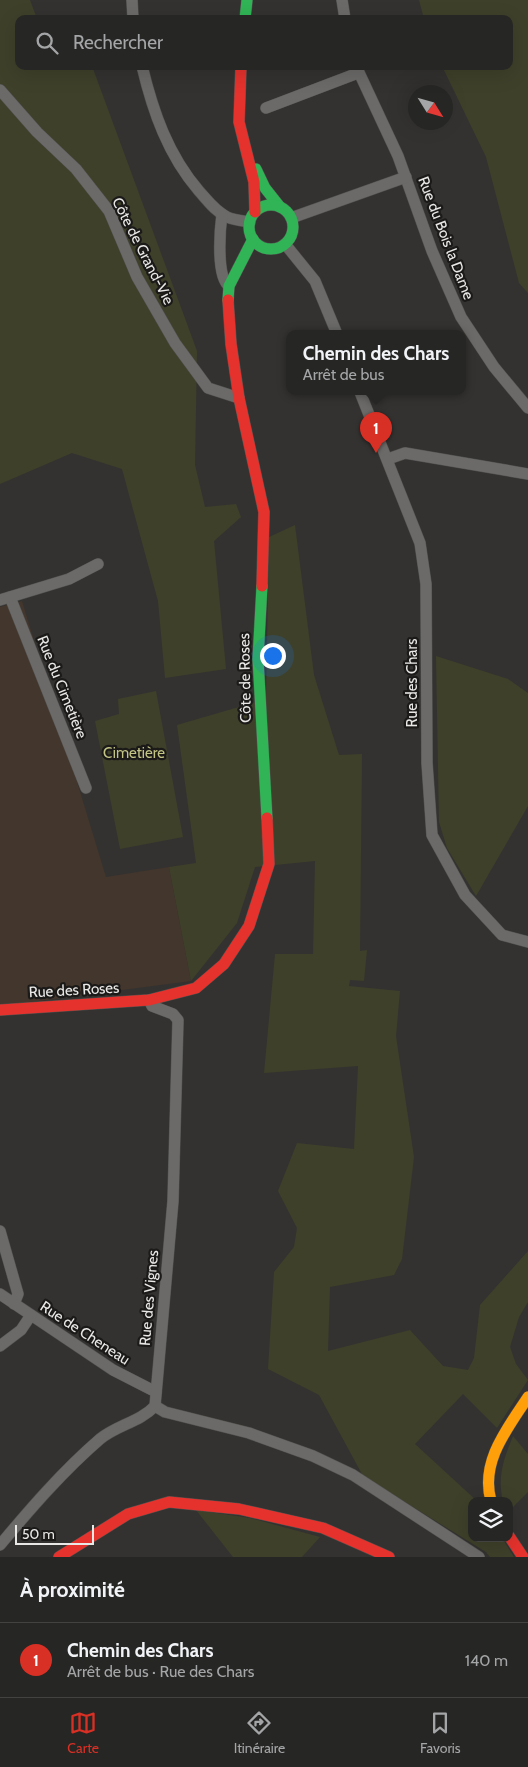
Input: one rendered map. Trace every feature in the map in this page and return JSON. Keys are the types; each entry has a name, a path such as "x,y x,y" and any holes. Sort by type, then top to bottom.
{"street":[{"path":"132,0 133,15"},
{"path":"245,15 247,0"},
{"path":"342,0 344,15"},
{"path":"143,70 158,122 167,143 187,177 215,209 230,218 253,217 262,207 272,205 280,207"},
{"path":"222,214 221,268 223,280 229,286 253,239 254,182 239,122 241,70"},
{"path":"266,108 355,70"},
{"name":"Rue du Bois la Dame","path":"357,70 406,177 432,251 461,317 494,367 528,408"},
{"name":"Côte de Grand-Vie","path":"0,90 37,132 76,169 109,211 142,285 174,343 208,388 239,398"},
{"path":"248,154 264,188 291,218 293,227 291,236 285,244 269,249 260,246 253,239"},
{"path":"291,218 406,177"},
{"path":"285,244 314,281 335,330"},
{"name":"Côte de Roses","path":"230,300 238,280 269,249"},
{"name":"Côte de Roses","path":"150,1000 196,988 224,964 248,926 269,864 258,659 264,512 239,398 231,344 229,286"},
{"name":"Rue des Chars","path":"361,395 420,543 426,584 427,763 432,836 465,895 502,935 528,942"},
{"path":"388,459 405,453 528,474"},
{"path":"5,599 69,579 98,564"},
{"name":"Rue du Cimetière","path":"5,599 86,788"},
{"name":"Rue des Roses","path":"0,1010 150,1000"},
{"name":"Rue des Vignes","path":"150,1000 152,1006 173,1014 178,1020 173,1200 155,1406"},
{"path":"0,1232 18,1294 14,1304"},
{"name":"Rue de Cheneau","path":"0,1294 113,1370 156,1392"},
{"path":"0,1346 21,1330 31,1316"},
{"path":"490,1497 486,1484 494,1456 510,1424 528,1397"},
{"path":"0,1545 44,1492 101,1438 116,1428 147,1414 155,1406 165,1412 249,1433 313,1456 353,1475 480,1557"},
{"path":"59,1557 128,1514 169,1502 239,1509 323,1528 389,1557"},
{"path":"513,1542 523,1557"}],"shaded area":[{"path":"22,601 106,877 169,867 191,981 0,1006 0,607"}],"green space":[{"path":"0,0 30,0 36,15 15,15 15,70 93,70 197,351 195,465 205,507 236,504 241,517 214,541 226,669 165,678 158,601 122,469 72,453 0,484"},
{"path":"419,0 528,0 528,293 519,283 486,157 453,89 453,85 451,85 444,70 513,70 513,15 423,15"},
{"path":"295,525 314,675 339,755 362,754 360,951 367,950 364,981 350,980 349,986 400,991 396,1036 414,1157 402,1259 394,1275 330,1287 328,1351 410,1330 443,1366 468,1370 474,1358 480,1305 528,1251 528,1302 519,1317 510,1347 516,1364 528,1380 497,1428 463,1394 415,1444 473,1497 468,1497 468,1541 363,1476 319,1395 268,1369 274,1272 294,1247 297,1228 278,1191 297,1143 354,1149 358,1066 264,1073 275,954 313,954 315,861 255,867 237,923 191,981 169,867 196,863 177,725 266,699 269,537"},
{"path":"436,656 508,679 528,693 528,806 476,896 447,848 439,822"},
{"name":"Cimetière","path":"156,691 183,837 120,849 95,721 119,714 118,699"},
{"path":"513,1436 528,1454 528,1492 513,1507 513,1497 502,1497 501,1492 504,1460"},
{"path":"196,1510 250,1518 320,1537 302,1557 233,1557"},
{"path":"470,1542 505,1542 514,1557 490,1557 486,1552"}],"traffic: fast":[{"path":"245,15 247,0"},
{"path":"256,169 265,188 280,207"},
{"path":"271,205 283,209 289,215 293,227 289,239 283,245 271,249 259,245 253,239 249,227 253,215 259,209 271,205"},
{"path":"228,300 229,286 253,239"},
{"path":"262,586 258,659 267,818"}],"traffic: slow":[{"path":"490,1497 489,1473 492,1459 504,1434 528,1397"}],"traffic: jam":[{"path":"241,70 239,122 254,182 255,212"},
{"path":"228,300 231,344 239,398 264,512 262,586"},
{"path":"0,1010 149,1000 196,988 224,964 249,926 269,864 267,818"},
{"path":"59,1557 128,1514 169,1502 239,1509 323,1528 389,1557"},
{"path":"513,1542 523,1557"}],"place":[{"name":"Chemin des Chars","path":"376,453"}]}
